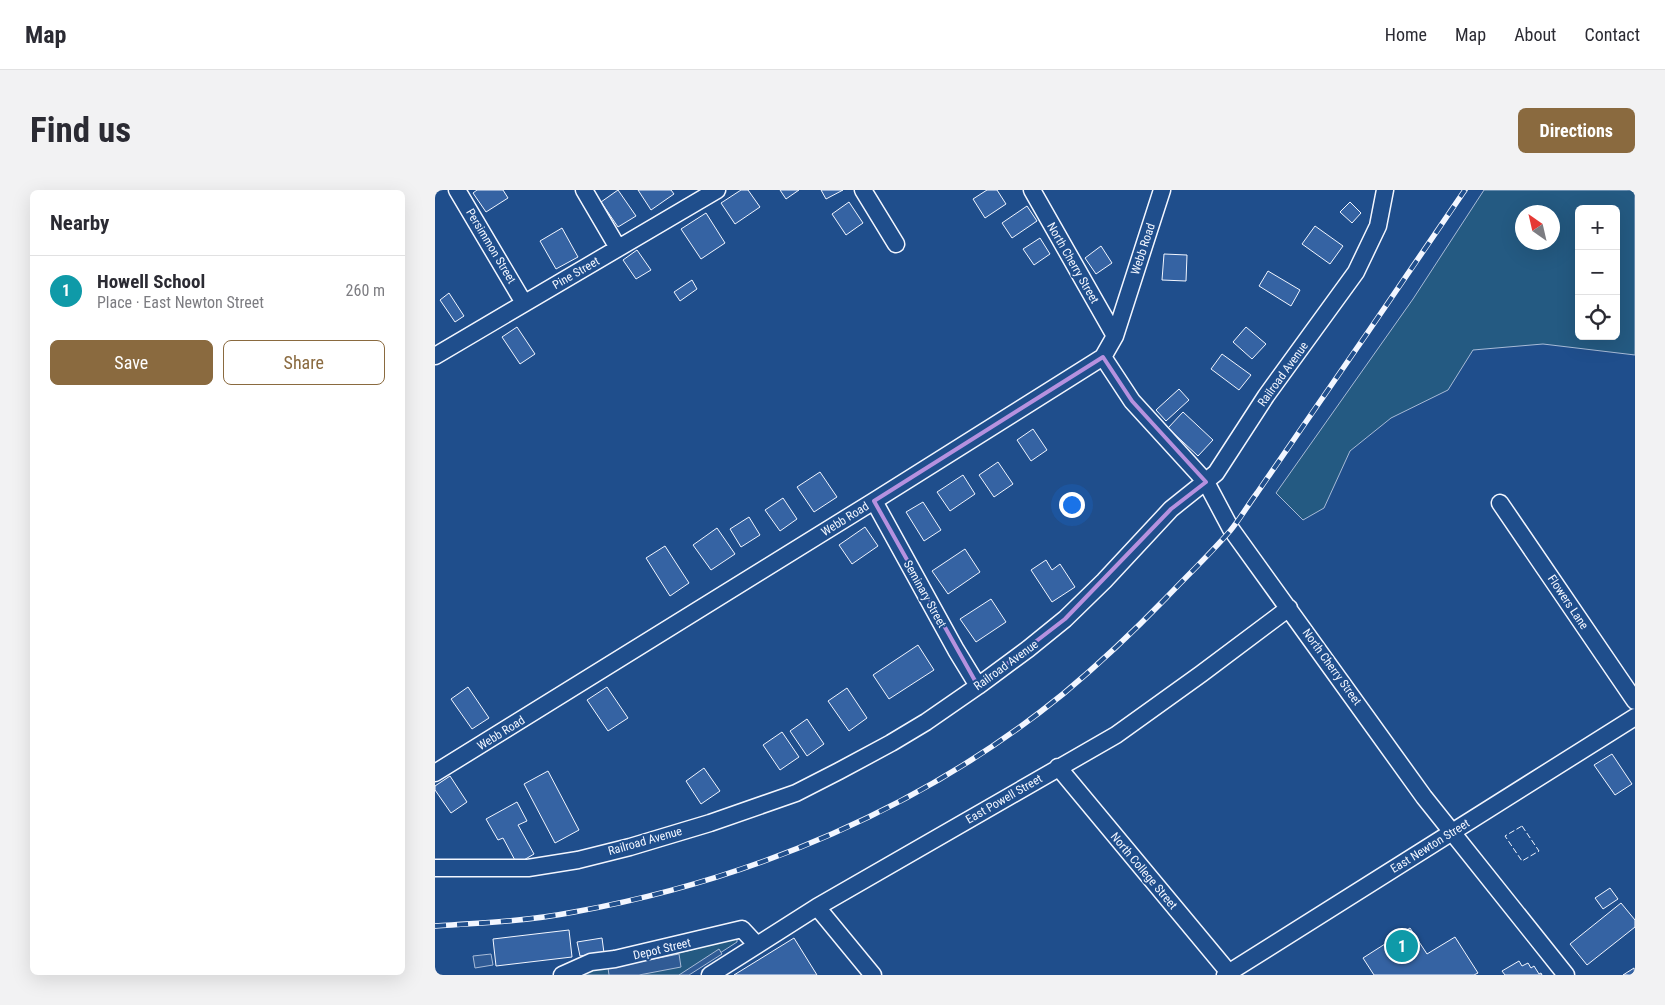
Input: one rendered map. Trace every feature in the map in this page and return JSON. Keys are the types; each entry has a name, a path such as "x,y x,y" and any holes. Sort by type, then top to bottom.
{"street":[{"name":"Persimmon Street","path":"457,190 524,302"},
{"path":"584,190 618,248"},
{"name":"Pine Street","path":"435,356 717,190"},
{"path":"863,190 896,244"},
{"name":"North Cherry Street","path":"1032,190 1115,336"},
{"name":"Webb Road","path":"435,773 1103,357 1115,336 1162,190"},
{"name":"Railroad Avenue","path":"435,868 528,868 630,847 710,822 796,793 891,743 926,722 978,686 1028,650 1065,619 1104,581 1171,509 1216,473 1266,396 1356,272 1378,226 1385,190"},
{"name":"North Cherry Street","path":"1103,357 1137,407 1205,482 1231,529 1451,832 1566,975"},
{"name":"Seminary Street","path":"874,501 956,650 978,686"},
{"name":"Flowers Lane","path":"1500,503 1635,701"},
{"name":"East Powell Street","path":"710,975 817,907 1115,735 1289,608"},
{"name":"East Newton Street","path":"1228,974 1635,716"},
{"name":"North College Street","path":"1058,767 1228,974"},
{"path":"817,907 873,975"},
{"name":"Depot Street","path":"562,975 591,962 615,960 742,929 757,944"}],"highlighted area":[{"path":"1103,357 1132,401 1206,482 1171,509 1065,619 978,686 874,501"}],"shaded area":[{"path":"1484,190 1635,190 1635,355 1543,344 1473,350 1448,390 1391,418 1350,451 1324,508 1303,520 1276,493 1413,299"},
{"path":"735,938 737,942 686,975 578,975 595,967 687,951"},
{"path":"719,949 722,954 689,975 679,975"},
{"path":"491,954 493,965 475,968 473,956"},
{"path":"679,954 681,967 639,975 609,975 608,968"}],"building":[{"path":"477,190 503,190 508,198 486,212 473,193"},
{"path":"618,190 636,216 618,227 601,202"},
{"path":"638,190 671,190 674,194 651,210"},
{"path":"741,190 748,190 760,207 735,224 721,203"},
{"path":"780,190 799,190 786,199"},
{"path":"821,190 843,190 826,199"},
{"path":"987,190 997,190 1006,204 985,218 973,199"},
{"path":"849,202 863,223 846,235 832,214"},
{"path":"1350,202 1361,213 1352,223 1340,212"},
{"path":"1027,206 1037,221 1012,238 1002,223"},
{"path":"706,213 725,243 701,259 681,229"},
{"path":"1315,226 1343,246 1330,264 1302,244"},
{"path":"562,228 578,257 556,269 540,241"},
{"path":"1040,238 1050,254 1034,265 1023,249"},
{"path":"1101,246 1112,263 1096,274 1085,258"},
{"path":"637,250 651,270 636,279 623,260"},
{"path":"1164,254 1187,255 1186,281 1162,280"},
{"path":"1268,271 1300,290 1291,306 1259,286"},
{"path":"692,280 697,289 680,301 674,292"},
{"path":"449,293 464,316 455,322 440,300"},
{"path":"517,327 535,354 520,364 502,337"},
{"path":"1246,327 1266,344 1252,359 1233,342"},
{"path":"1222,354 1251,375 1239,390 1211,369"},
{"path":"1179,389 1189,400 1166,421 1156,410"},
{"path":"1183,412 1213,440 1198,456 1168,428"},
{"path":"1033,429 1047,450 1031,461 1017,440"},
{"path":"998,462 1013,484 994,497 979,475"},
{"path":"820,472 837,497 814,512 797,487"},
{"path":"963,475 975,494 950,511 937,492"},
{"path":"783,498 797,519 780,531 765,510"},
{"path":"923,502 941,530 924,541 906,512"},
{"path":"749,517 760,535 741,547 730,529"},
{"path":"865,527 878,546 852,564 839,545"},
{"path":"717,528 735,554 711,570 693,545"},
{"path":"665,546 689,583 670,596 646,558"},
{"path":"965,549 980,572 948,594 932,571"},
{"path":"1046,560 1052,570 1060,564 1075,587 1052,602 1031,570"},
{"path":"991,599 1006,622 976,642 960,619"},
{"path":"918,645 934,670 889,699 873,675"},
{"path":"468,687 489,718 472,729 451,699"},
{"path":"607,687 628,718 608,731 587,700"},
{"path":"847,688 867,718 849,731 828,701"},
{"path":"807,719 824,744 807,756 790,731"},
{"path":"782,732 799,757 780,770 763,745"},
{"path":"1612,754 1632,784 1615,795 1594,765"},
{"path":"704,768 720,791 701,804 686,781"},
{"path":"548,771 579,830 555,843 524,784"},
{"path":"450,776 467,802 451,813 435,790 435,786"},
{"path":"517,802 527,821 518,825 534,854 517,864 503,838 498,840 486,819"},
{"path":"1610,888 1618,899 1603,909 1595,898"},
{"path":"1621,903 1635,920 1635,927 1587,965 1570,944"},
{"path":"1410,928 1427,954 1455,937 1478,973 1474,975 1374,975 1363,958"},
{"path":"569,930 572,957 496,966 493,939"},
{"path":"602,938 604,953 580,956 577,942"},
{"path":"794,938 817,975 734,975"},
{"path":"1519,961 1522,966 1528,963 1531,968 1534,966 1539,974 1541,973 1542,975 1505,975 1502,971"},
{"path":"1634,968 1635,975 1623,975"}],"railway":[{"path":"435,926 539,918 574,912 640,898 770,859 832,834 893,805 952,772 1009,735 1063,694 1116,648 1230,531 1465,190"}],"fence":[{"path":"1522,826 1539,851 1522,861 1505,836 1522,826"}],"place":[{"name":"Howell School","path":"1402,946"}]}
